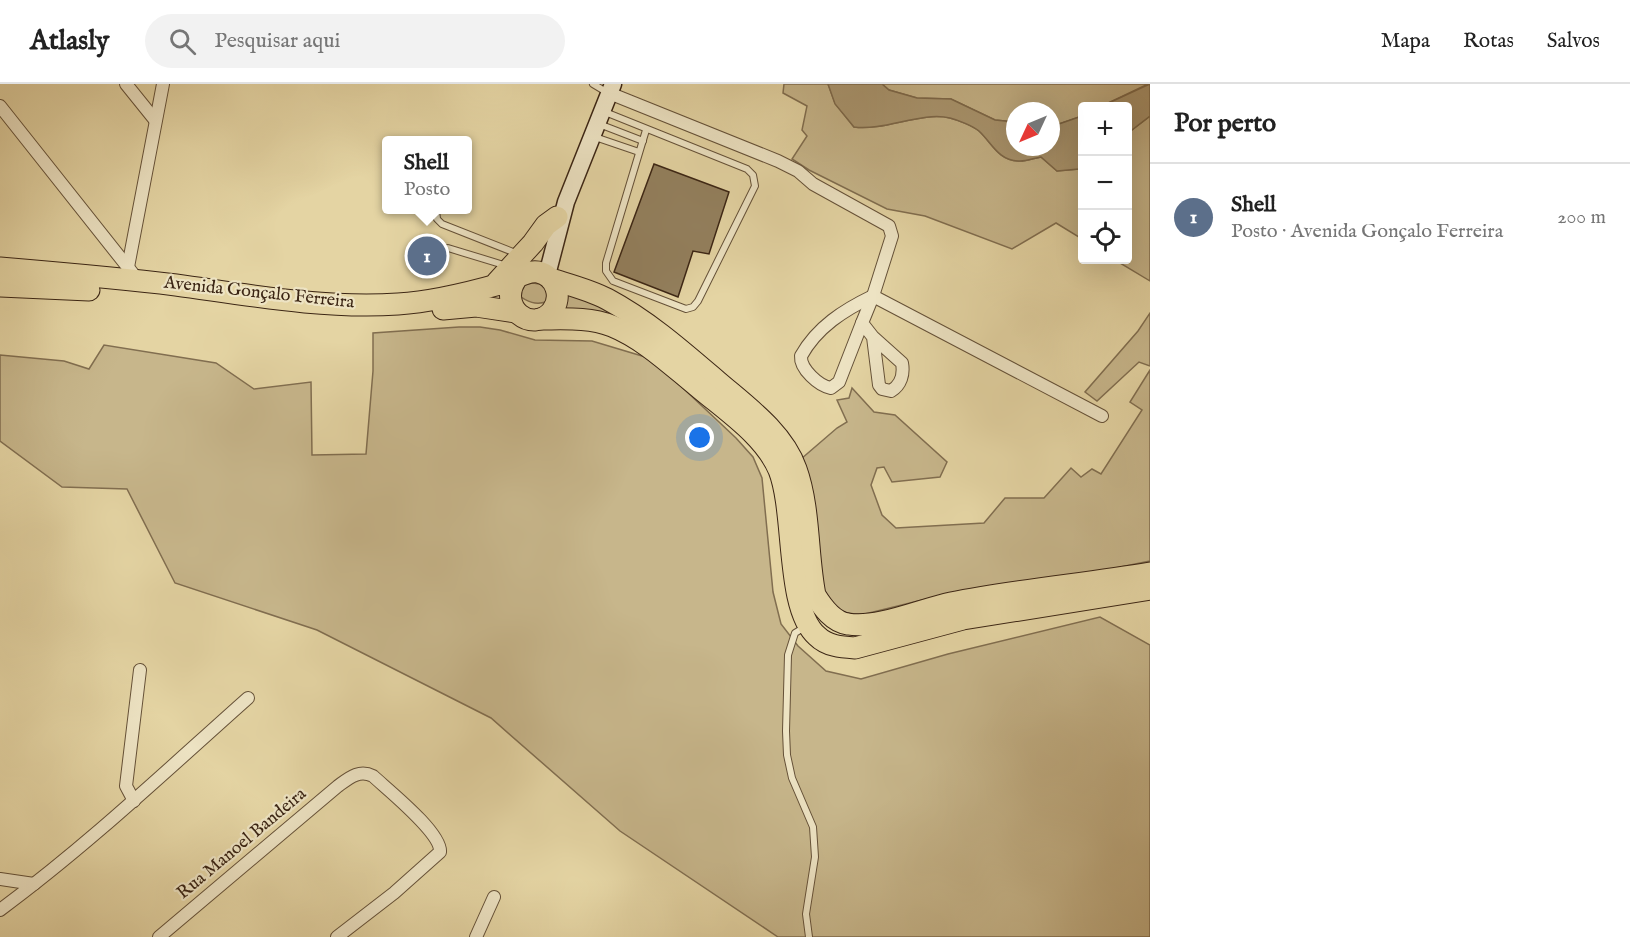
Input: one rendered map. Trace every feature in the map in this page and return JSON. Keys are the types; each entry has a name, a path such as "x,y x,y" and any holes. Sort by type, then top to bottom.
{"highway":[{"path":"562,209 546,225 518,269 510,295 511,304 516,312 526,318 574,318 611,326 631,337 656,352 735,418 759,442 770,454 779,471 786,497 801,613 815,635 824,642 838,647 855,648 963,619 1150,589"},
{"name":"Avenida Gonçalo Ferreira","path":"0,268 133,274 310,301 367,304 416,302 493,286 518,269"},
{"path":"518,269 539,272 592,292 659,332 741,401 780,440 796,469 801,488 815,595 823,609 840,621 847,624 872,623 949,604 1150,573"},
{"path":"540,319 547,316 557,302 556,286 549,277"},
{"name":"Avenida Gonçalo Ferreira","path":"0,286 104,291 302,312 362,315 417,314 455,307 476,306 516,312"}],"main road":[{"path":"549,277 562,209 611,89"}],"street":[{"path":"126,84 155,120"},
{"path":"133,274 155,120 163,84"},
{"path":"611,89 798,171 813,184 885,222 892,231 873,296 839,382 831,388 826,387 803,367 801,356 832,320 848,308 873,296"},
{"path":"0,106 133,274"},
{"path":"873,296 1102,416"},
{"path":"862,323 873,337"},
{"path":"134,801 126,786 140,670"},
{"path":"0,910 134,801 249,698"},
{"name":"Rua Manoel Bandeira","path":"159,937 347,779 361,773 373,776 404,804 435,837 441,847 437,856 338,937"},
{"path":"0,879 34,884"},
{"path":"476,937 494,897"}],"lane":[{"path":"593,84 611,89"},
{"path":"597,123 646,130 747,169 755,180 755,186 698,301 693,307 686,309 613,281 606,271 611,244 646,130"},
{"path":"597,123 643,141"},
{"path":"597,123 639,153"},
{"path":"436,214 437,219 442,224 518,269"},
{"path":"448,248 518,269"},
{"path":"808,626 795,633 788,655 786,731 787,755 792,778 813,827 814,857 806,914 809,937"}],"shaded area":[{"path":"784,84 828,84 835,103 854,127 878,126 928,117 950,118 976,129 1005,158 1024,161 1041,157 1057,171 1078,169 1078,237 1056,223 1012,249 925,216 887,209 809,170 792,159 807,136 802,130 807,106 783,93"},
{"path":"828,84 882,84 889,90 917,98 951,99 995,120 1006,121 1006,156 1060,156 1060,124 1078,117 1078,169 1057,171 1041,157 1024,161 1005,158 976,129 950,118 928,117 878,126 854,127 835,104"},
{"path":"882,84 1148,84 1110,102 1078,102 1078,117 1060,124 1060,102 1006,102 1006,121 995,120 951,99 917,98 889,90"},
{"path":"1150,84 1150,116 1132,130 1132,102 1111,102"},
{"path":"1150,116 1150,281 1122,264 1132,264 1132,130"},
{"path":"533,283 545,285 549,301 532,302 517,294 521,285"},
{"path":"565,291 604,305 646,333 558,311"},
{"path":"1150,313 1150,366 1139,362 1097,401 1085,392 1138,331"},
{"path":"459,327 500,330 535,340 592,341 652,359 753,457 762,478 773,592 781,624 798,646 826,671 861,679 948,654 1100,617 1150,645 1150,937 778,937 620,831 491,718 317,630 175,583 127,489 62,487 0,441 0,355 64,361 89,369 104,345 216,363 254,389 311,382 312,455 366,454 373,371 373,333"},
{"path":"1150,370 1150,561 1081,575 955,592 865,614 843,611 825,599 801,459 847,422 837,400 849,398 852,388 874,412 895,415 947,462 940,477 892,482 884,467 877,468 871,485 882,515 896,528 984,523 1005,498 1044,498 1071,468 1081,477 1092,469 1101,474 1142,410 1130,402"}],"building":[{"path":"654,164 729,192 709,254 693,251 678,297 614,272"}],"place":[{"name":"Shell","path":"427,256"}]}
